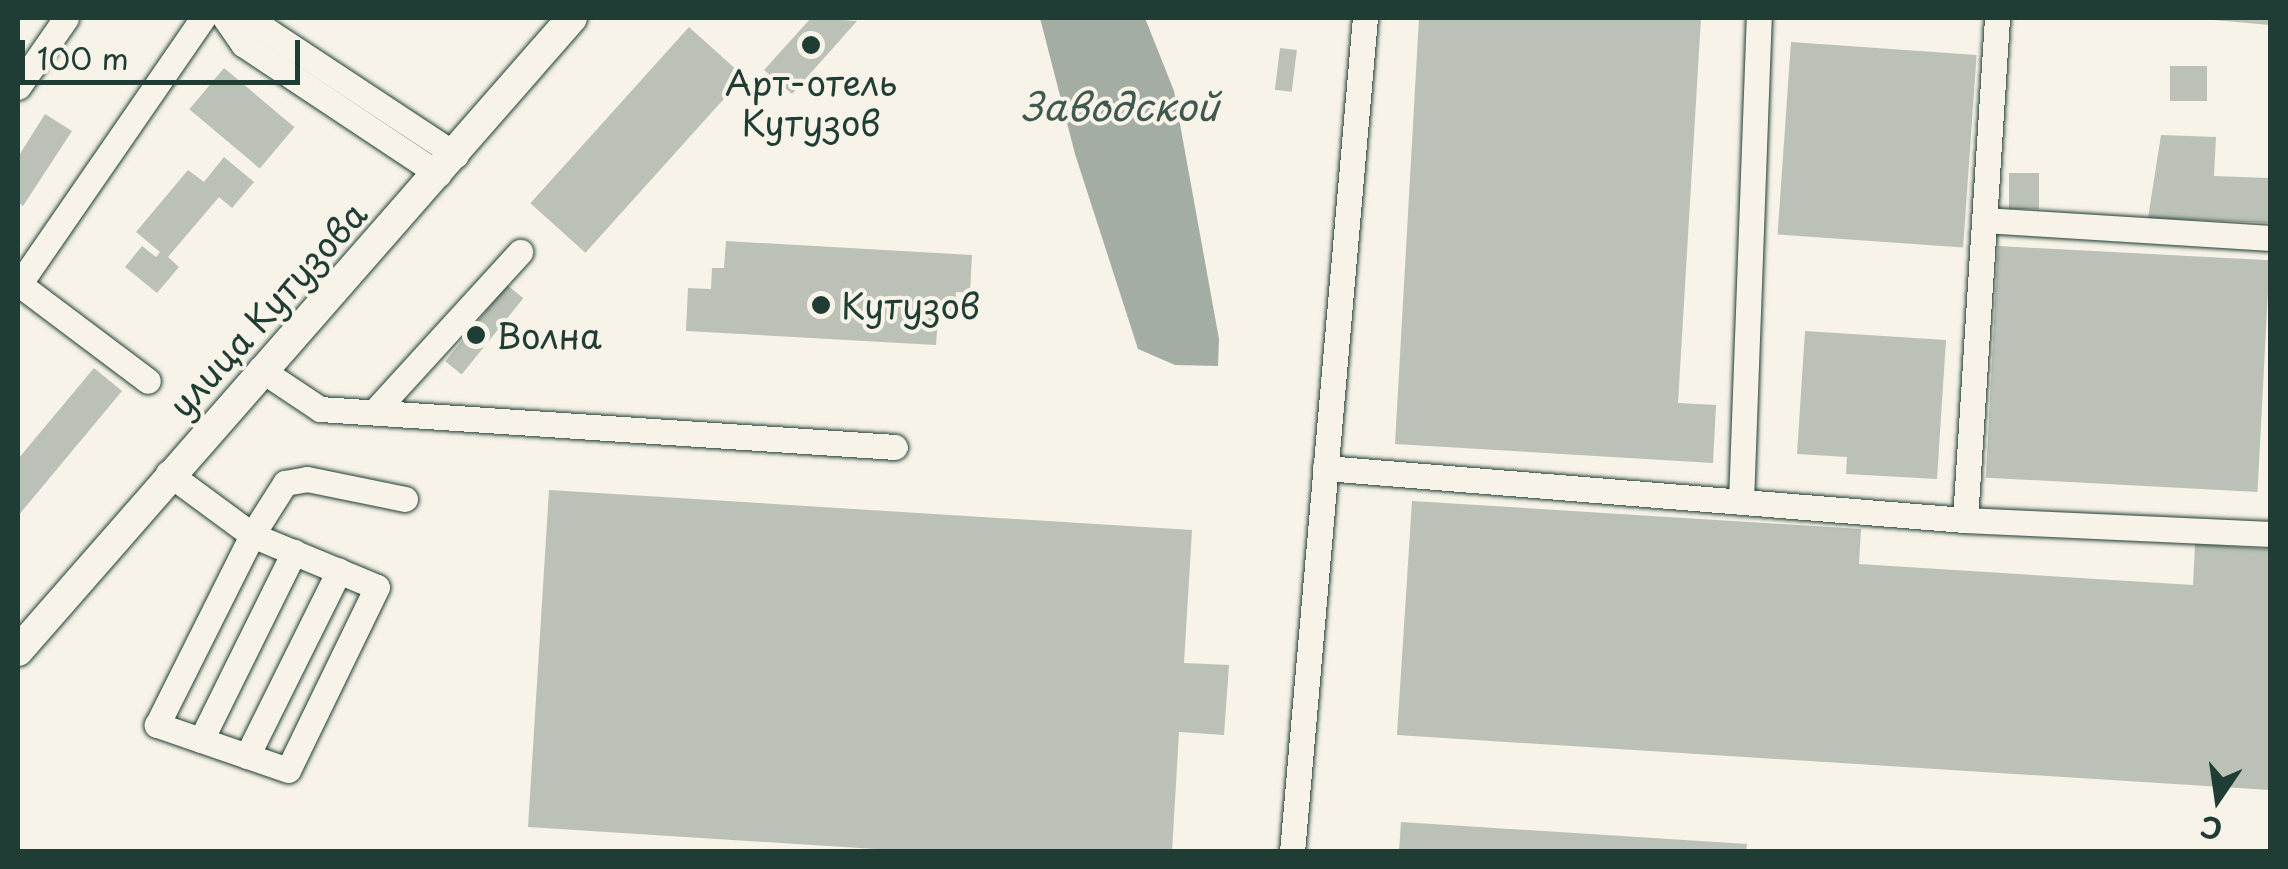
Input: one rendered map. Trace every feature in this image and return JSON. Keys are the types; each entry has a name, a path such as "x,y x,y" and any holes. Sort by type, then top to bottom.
{"main road":[{"name":"улица Кутузова","path":"18,651 168,473 448,165 572,18"}],"street":[{"path":"18,87 66,18"},
{"path":"148,382 18,285 203,18"},
{"path":"225,18 243,44 448,165"},
{"path":"248,18 448,165"},
{"path":"1292,852 1365,18"},
{"path":"1741,502 1759,18"},
{"path":"1965,520 1997,18"},
{"path":"1984,220 2270,238"},
{"path":"374,412 520,252"},
{"path":"260,369 320,409 895,446"},
{"path":"1325,468 1965,520 2270,534"},
{"path":"168,473 252,535 377,587 288,770 157,725 252,535 294,479 406,499"},
{"path":"201,740 294,552"},
{"path":"248,756 339,571"}],"water":[{"name":"Заводской","path":"1040,18 1145,18 1174,91 1219,339 1218,366 1175,365 1138,349 1075,154"}],"building":[{"name":"Арт-отель Кутузов","path":"811,18 857,21 792,94 764,70"},
{"path":"1419,18 1701,18 1678,403 1716,405 1713,463 1395,444"},
{"path":"2270,18 2270,25 2214,20"},
{"path":"689,27 744,77 585,253 530,203"},
{"path":"1791,42 1977,55 1963,248 1778,235"},
{"path":"1280,48 1297,50 1292,92 1275,90"},
{"path":"2170,66 2207,66 2207,101 2170,101"},
{"path":"224,68 294,127 260,169 189,109"},
{"path":"45,114 72,131 23,206 18,202 18,157"},
{"path":"2161,135 2216,137 2214,176 2270,178 2270,223 2148,218"},
{"path":"224,157 254,182 232,208 219,197 168,257 179,267 157,293 125,267 142,246 156,257 160,252 136,232 188,170 204,182"},
{"path":"2009,173 2039,173 2039,209 2009,209"},
{"name":"Кутузов","path":"726,241 972,255 970,293 956,292 954,318 938,317 936,345 686,331 688,288 711,289 712,268 724,268"},
{"path":"1998,246 2270,260 2257,492 1986,478"},
{"name":"Волна","path":"507,285 523,298 462,374 445,361"},
{"path":"1805,331 1946,340 1937,479 1846,474 1847,457 1797,454"},
{"path":"94,368 122,391 18,516 18,459"},
{"path":"549,490 1192,530 1184,663 1229,665 1224,735 1179,732 1172,852 922,852 528,827"},
{"path":"1412,501 1861,529 1859,564 2193,585 2195,544 2270,549 2270,790 1397,735"},
{"path":"1401,822 1747,844 1746,852 1399,852"}],"place":[{"name":"Арт-отель Кутузов","path":"811,45"},
{"name":"Кутузов","path":"821,305"},
{"name":"Волна","path":"476,335"}]}
